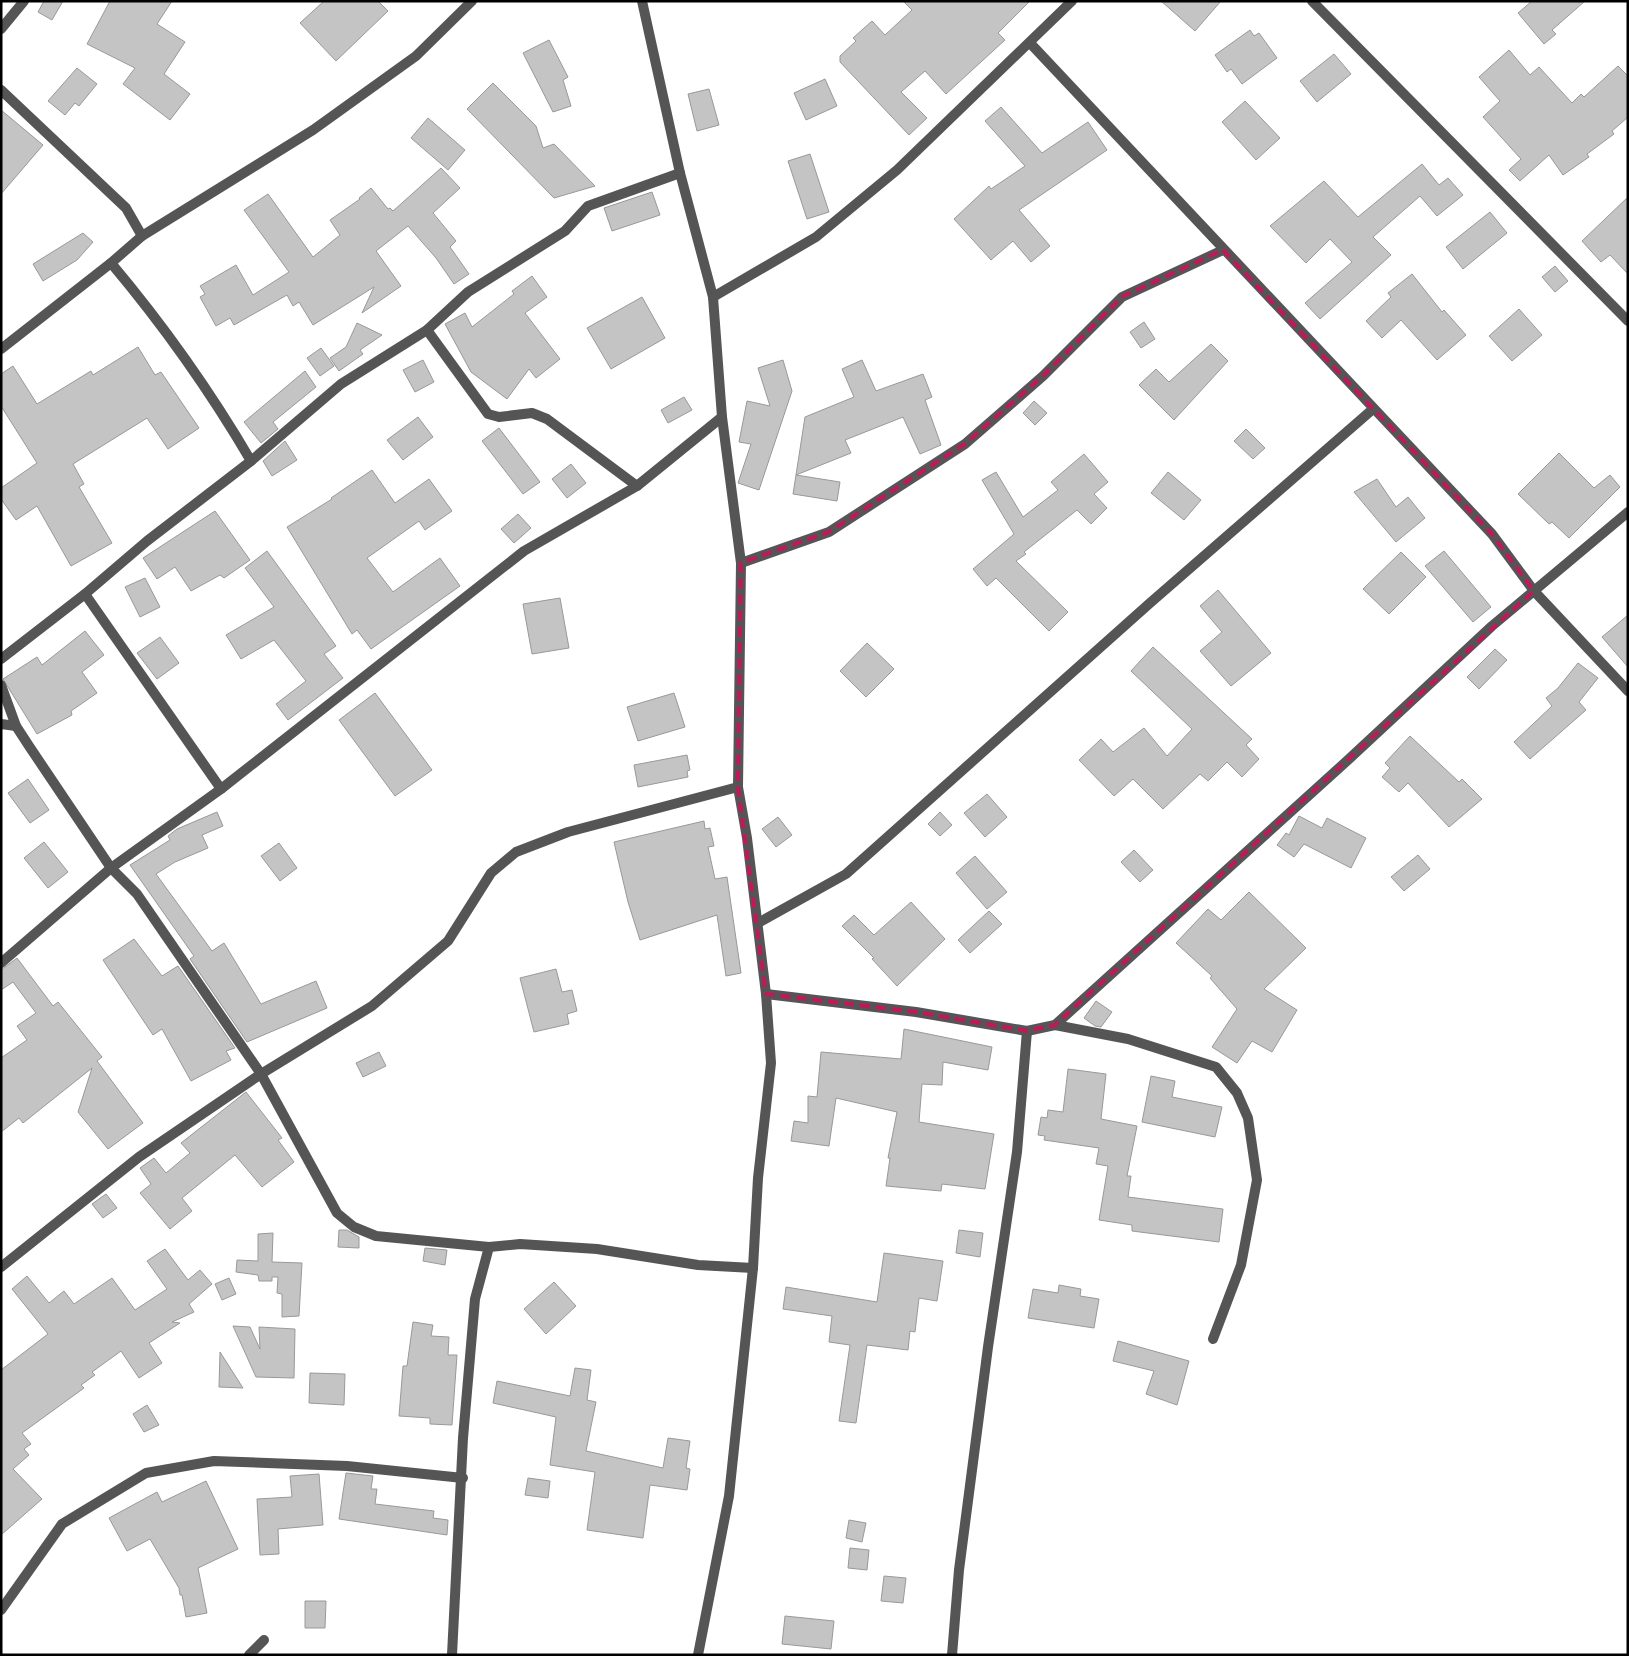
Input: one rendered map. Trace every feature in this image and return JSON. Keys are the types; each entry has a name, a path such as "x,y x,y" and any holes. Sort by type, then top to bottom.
{"street":[{"path":"1,29 24,1"},
{"path":"1,349 111,264 142,236 313,130 416,56 472,1"},
{"path":"642,1 680,173 713,297 722,417 741,563 738,787 758,923 771,1063 758,1178 753,1268 729,1496 698,1655"},
{"path":"713,297 816,237 898,170 1072,1"},
{"path":"1312,1 1628,321"},
{"path":"1030,42 1223,250 1492,534 1534,591 1628,691"},
{"path":"1,90 126,208 142,236"},
{"path":"1,659 85,594 147,541 252,461 341,384 427,330 468,292 565,231 588,206 680,173"},
{"path":"741,563 829,532 965,444 1043,376 1122,297 1223,250"},
{"path":"111,264 150,309 216,401 252,461"},
{"path":"427,330 488,414 499,417 532,413 547,419 637,486"},
{"path":"758,923 846,874 1142,609 1373,409"},
{"path":"1,963 111,868 221,790 524,552 637,486 722,417"},
{"path":"1054,1025 1534,591 1628,512"},
{"path":"85,594 221,790"},
{"path":"1,685 16,726 111,868 137,894 261,1074 337,1213 354,1227 376,1236 489,1246 520,1244 597,1249 698,1265 753,1268"},
{"path":"1,724 16,726"},
{"path":"1,1267 139,1157 261,1074 372,1006 448,941 491,872 516,852 568,832 738,787"},
{"path":"766,994 916,1012 1027,1031 1054,1025 1128,1039 1216,1067 1237,1093 1248,1118 1257,1180 1241,1265 1213,1339"},
{"path":"952,1655 959,1570 988,1347 1017,1152 1027,1031"},
{"path":"452,1655 463,1478 463,1438 475,1299 489,1246"},
{"path":"1,1610 62,1524 146,1473 214,1462 347,1466 463,1478"},
{"path":"250,1655 264,1640"}],"highlighted area":[{"path":"1223,250 1492,534 1534,591 1055,1025 1027,1031 916,1012 766,994 738,787 741,563 829,532 965,444 1043,376 1122,297"}],"building":[{"path":"44,1 63,1 52,20 38,12"},
{"path":"110,1 172,1 157,24 185,42 164,74 190,94 170,120 123,84 135,68 87,44"},
{"path":"324,1 378,1 388,11 336,61 300,23"},
{"path":"903,1 1030,1 998,33 1005,40 946,94 925,71 901,92 927,118 909,135 840,62 840,56 856,41 853,38 872,21 885,35 912,10"},
{"path":"1161,1 1221,1 1195,31"},
{"path":"1532,1 1585,1 1552,30 1556,34 1544,44 1518,13"},
{"path":"1250,30 1254,36 1259,33 1277,58 1242,84 1231,69 1227,72 1215,55"},
{"path":"549,40 568,77 563,80 571,106 553,112 523,53"},
{"path":"1509,50 1530,75 1539,67 1572,103 1581,94 1584,97 1618,66 1628,76 1628,117 1612,131 1614,134 1587,154 1589,157 1563,175 1549,155 1520,181 1509,170 1521,159 1483,117 1500,101 1479,77"},
{"path":"1334,54 1351,74 1317,102 1300,81"},
{"path":"77,68 97,84 79,106 75,103 65,115 48,101"},
{"path":"825,79 837,106 806,120 794,93"},
{"path":"493,83 536,126 543,148 554,144 595,186 554,198 467,109"},
{"path":"709,89 719,125 697,131 688,94"},
{"path":"1245,101 1280,138 1256,160 1222,122"},
{"path":"1001,107 1042,153 1088,122 1107,150 1019,210 1050,246 1031,262 1013,241 991,260 954,219 989,186 991,189 1025,166 985,121"},
{"path":"1,110 43,145 1,194"},
{"path":"428,118 465,150 448,170 411,138"},
{"path":"810,154 829,212 807,219 788,161"},
{"path":"1422,164 1439,185 1448,178 1463,195 1437,216 1420,196 1373,237 1391,255 1320,319 1305,303 1352,262 1330,239 1306,263 1270,226 1324,181 1358,217"},
{"path":"441,168 460,188 433,213 456,241 450,247 469,274 454,284 436,258 408,226 376,251 401,286 362,313 374,287 313,325 299,302 293,306 287,295 234,325 230,318 216,326 200,297 205,294 200,286 236,265 253,295 289,272 244,210 268,194 313,257 340,235 330,220 360,199 371,188 388,209 390,208 393,211"},
{"path":"652,192 660,215 612,231 604,208"},
{"path":"1628,197 1628,274 1610,255 1601,262 1582,241"},
{"path":"1490,212 1507,233 1463,269 1446,247"},
{"path":"83,233 93,242 77,260 43,281 33,264"},
{"path":"1555,266 1568,281 1555,292 1542,277"},
{"path":"1412,274 1442,312 1444,310 1466,335 1437,360 1401,320 1382,338 1366,321 1391,297 1388,293"},
{"path":"532,276 547,297 525,313 560,359 536,378 529,369 507,399 471,372 445,324 465,313 472,327 514,294 512,291"},
{"path":"642,297 665,338 611,369 587,328"},
{"path":"1519,309 1542,335 1512,361 1489,336"},
{"path":"1144,322 1155,339 1141,348 1130,332"},
{"path":"357,323 382,335 360,350 363,354 339,371 330,358 346,347"},
{"path":"1211,344 1228,361 1174,420 1139,385 1156,369 1169,382"},
{"path":"138,347 155,375 161,372 199,428 168,449 147,418 73,464 84,484 79,487 112,543 71,566 37,506 16,520 1,499 1,488 37,463 1,406 1,374 13,366 37,404 91,371 93,375"},
{"path":"321,348 334,366 320,376 307,358"},
{"path":"423,360 434,382 415,392 403,370"},
{"path":"783,360 792,391 759,490 738,483 751,444 739,442 747,401 770,406 758,368"},
{"path":"862,360 876,391 923,374 932,397 925,400 941,445 920,454 903,417 845,440 851,453 796,475 805,417 854,397 842,369"},
{"path":"305,371 316,387 273,422 278,429 261,443 244,422"},
{"path":"684,397 692,410 668,423 661,410"},
{"path":"1034,401 1047,413 1035,425 1023,413"},
{"path":"418,417 433,437 403,460 387,440"},
{"path":"499,428 540,482 523,494 482,441"},
{"path":"1246,429 1265,448 1253,459 1234,441"},
{"path":"285,441 297,460 272,476 263,461"},
{"path":"1559,453 1594,488 1610,475 1620,487 1569,538 1552,522 1549,524 1518,494"},
{"path":"1084,454 1108,482 1094,494 1107,508 1091,524 1077,510 1024,552 1026,554 1016,561 1068,612 1049,631 996,578 987,586 973,569 1014,534 982,480 996,472 1023,517 1058,490 1051,482"},
{"path":"571,464 586,483 567,498 552,479"},
{"path":"372,470 395,503 429,479 452,511 425,530 419,521 367,558 393,592 440,558 460,586 371,649 357,630 352,634 287,527 332,499"},
{"path":"1168,472 1201,500 1184,520 1151,493"},
{"path":"796,475 840,482 837,501 793,494"},
{"path":"1377,479 1396,507 1408,497 1425,518 1396,542 1354,492"},
{"path":"215,511 250,560 224,578 220,575 191,591 175,567 157,579 143,558"},
{"path":"518,514 531,528 514,543 501,529"},
{"path":"267,551 336,646 324,654 343,678 288,720 276,704 306,681 274,640 241,659 226,635 274,607 245,568"},
{"path":"1444,551 1491,607 1473,622 1425,566"},
{"path":"1401,552 1426,577 1389,614 1363,589"},
{"path":"145,578 160,607 140,617 125,587"},
{"path":"1218,590 1271,653 1231,686 1200,651 1222,632 1200,606"},
{"path":"560,598 569,648 532,654 523,604"},
{"path":"1628,615 1628,667 1602,637"},
{"path":"85,631 104,655 82,672 97,693 71,711 72,715 37,734 3,679 37,657 42,665"},
{"path":"160,637 179,663 157,679 137,653"},
{"path":"867,643 894,669 866,697 840,671"},
{"path":"1153,647 1252,739 1246,745 1259,759 1242,777 1227,762 1208,781 1200,774 1163,809 1133,779 1114,796 1079,760 1101,739 1113,752 1144,728 1167,756 1192,729 1131,671"},
{"path":"1495,649 1507,660 1479,689 1467,677"},
{"path":"1578,663 1598,678 1579,702 1586,710 1530,759 1514,742 1552,706 1546,698 1558,688"},
{"path":"375,693 432,770 395,796 339,720"},
{"path":"674,693 685,727 638,741 627,707"},
{"path":"1410,736 1459,782 1462,779 1482,799 1449,827 1408,783 1399,792 1382,777 1390,768 1385,763"},
{"path":"687,755 690,770 687,771 688,777 638,787 634,765"},
{"path":"28,779 49,810 30,823 8,793"},
{"path":"987,794 1007,817 985,837 964,813"},
{"path":"217,812 223,826 202,835 208,848 175,862 156,874 212,951 224,943 261,1004 316,981 327,1008 247,1042 190,959 194,956 130,865 170,840 168,836 177,829"},
{"path":"940,812 952,825 940,836 928,824"},
{"path":"1299,816 1322,828 1327,818 1366,838 1351,868 1304,844 1294,857 1277,845 1286,833 1289,835"},
{"path":"778,817 792,835 776,847 762,829"},
{"path":"704,821 705,829 710,828 714,846 708,847 715,879 727,877 741,973 726,976 717,915 640,940 628,902 614,842"},
{"path":"44,842 68,872 48,888 24,858"},
{"path":"279,843 297,868 280,881 261,856"},
{"path":"1134,850 1153,870 1140,882 1121,862"},
{"path":"1418,855 1430,869 1404,891 1391,877"},
{"path":"975,856 1007,892 987,909 956,873"},
{"path":"1249,892 1306,948 1264,989 1297,1010 1272,1052 1252,1041 1237,1063 1212,1047 1237,1009 1210,978 1212,976 1176,943 1208,909 1221,920"},
{"path":"911,902 945,939 897,986 872,959 874,958 842,926 854,915 874,935"},
{"path":"989,911 1002,924 970,953 958,940"},
{"path":"134,939 162,976 178,966 235,1048 226,1051 231,1060 191,1081 162,1029 153,1035 103,960"},
{"path":"17,958 53,1006 58,1002 102,1057 97,1061 143,1123 108,1149 78,1112 92,1068 23,1123 19,1118 1,1132 1,1058 27,1040 17,1026 36,1013 13,982 1,990 1,970"},
{"path":"556,969 562,992 572,990 577,1011 567,1014 569,1024 534,1032 520,978"},
{"path":"1096,1001 1112,1012 1101,1027 1095,1026 1084,1018"},
{"path":"904,1029 992,1047 988,1070 943,1062 942,1085 922,1084 919,1122 994,1134 985,1189 942,1184 941,1191 886,1186 890,1158 888,1158 897,1112 836,1098 829,1146 791,1141 794,1121 808,1123 808,1096 817,1097 821,1052 901,1059"},
{"path":"379,1052 386,1066 363,1077 356,1063"},
{"path":"1068,1069 1106,1074 1101,1119 1137,1126 1127,1176 1131,1176 1128,1197 1223,1209 1219,1242 1132,1231 1132,1225 1099,1220 1108,1166 1096,1164 1099,1148 1044,1140 1045,1136 1038,1135 1041,1117 1047,1118 1048,1110 1063,1112"},
{"path":"1151,1076 1175,1081 1172,1097 1222,1107 1215,1137 1142,1122"},
{"path":"246,1092 282,1138 278,1140 294,1162 262,1187 235,1155 182,1198 192,1211 170,1229 140,1193 151,1184 140,1168 154,1158 166,1173 190,1153 181,1143"},
{"path":"106,1194 117,1208 103,1218 92,1204"},
{"path":"339,1230 347,1230 359,1237 359,1248 338,1247"},
{"path":"959,1230 983,1233 980,1257 956,1253"},
{"path":"273,1233 272,1262 302,1263 299,1316 282,1317 282,1294 277,1293 278,1277 272,1277 272,1281 259,1281 258,1275 236,1272 237,1260 258,1261 258,1234"},
{"path":"425,1248 447,1250 445,1265 423,1261"},
{"path":"165,1249 188,1280 200,1270 212,1284 189,1304 194,1312 172,1322 180,1323 149,1343 162,1363 139,1378 121,1351 92,1372 95,1375 81,1385 84,1388 22,1433 31,1444 24,1449 29,1455 13,1469 42,1499 1,1535 1,1370 48,1334 12,1289 27,1276 49,1303 64,1291 74,1304 112,1278 135,1310 167,1289 147,1261"},
{"path":"884,1253 943,1261 937,1301 919,1298 915,1332 910,1331 908,1350 867,1345 856,1423 839,1421 850,1345 829,1342 832,1316 783,1309 786,1287 877,1302"},
{"path":"229,1278 236,1294 222,1300 215,1284"},
{"path":"554,1282 576,1306 546,1334 524,1309"},
{"path":"1059,1285 1081,1289 1080,1296 1099,1299 1094,1328 1028,1318 1033,1289 1058,1293"},
{"path":"413,1322 433,1325 431,1336 449,1337 448,1355 457,1355 452,1425 430,1424 430,1418 399,1416 403,1366 407,1366"},
{"path":"233,1326 250,1327 260,1349 259,1327 295,1329 294,1378 256,1377"},
{"path":"1118,1341 1189,1361 1177,1405 1146,1394 1154,1371 1113,1361"},
{"path":"220,1352 243,1388 219,1387"},
{"path":"575,1368 591,1370 587,1400 596,1402 586,1451 663,1468 668,1438 690,1441 686,1468 690,1469 687,1490 650,1485 643,1538 587,1530 595,1472 550,1465 556,1417 493,1403 497,1381 570,1396"},
{"path":"310,1373 345,1374 344,1405 309,1403"},
{"path":"147,1405 159,1425 144,1432 133,1414"},
{"path":"346,1473 373,1476 371,1489 377,1489 375,1504 434,1511 433,1518 448,1520 447,1535 339,1519"},
{"path":"319,1474 323,1525 278,1529 279,1554 260,1555 257,1499 292,1497 290,1476"},
{"path":"528,1478 550,1481 548,1498 525,1495"},
{"path":"206,1481 238,1549 198,1568 207,1613 186,1617 179,1588 150,1539 127,1551 109,1518 157,1492 162,1502"},
{"path":"849,1520 866,1523 862,1542 846,1538"},
{"path":"850,1548 869,1550 867,1570 848,1568"},
{"path":"884,1576 906,1578 903,1603 881,1601"},
{"path":"305,1601 326,1601 325,1628 305,1628"},
{"path":"785,1616 834,1621 831,1649 782,1644"}]}
